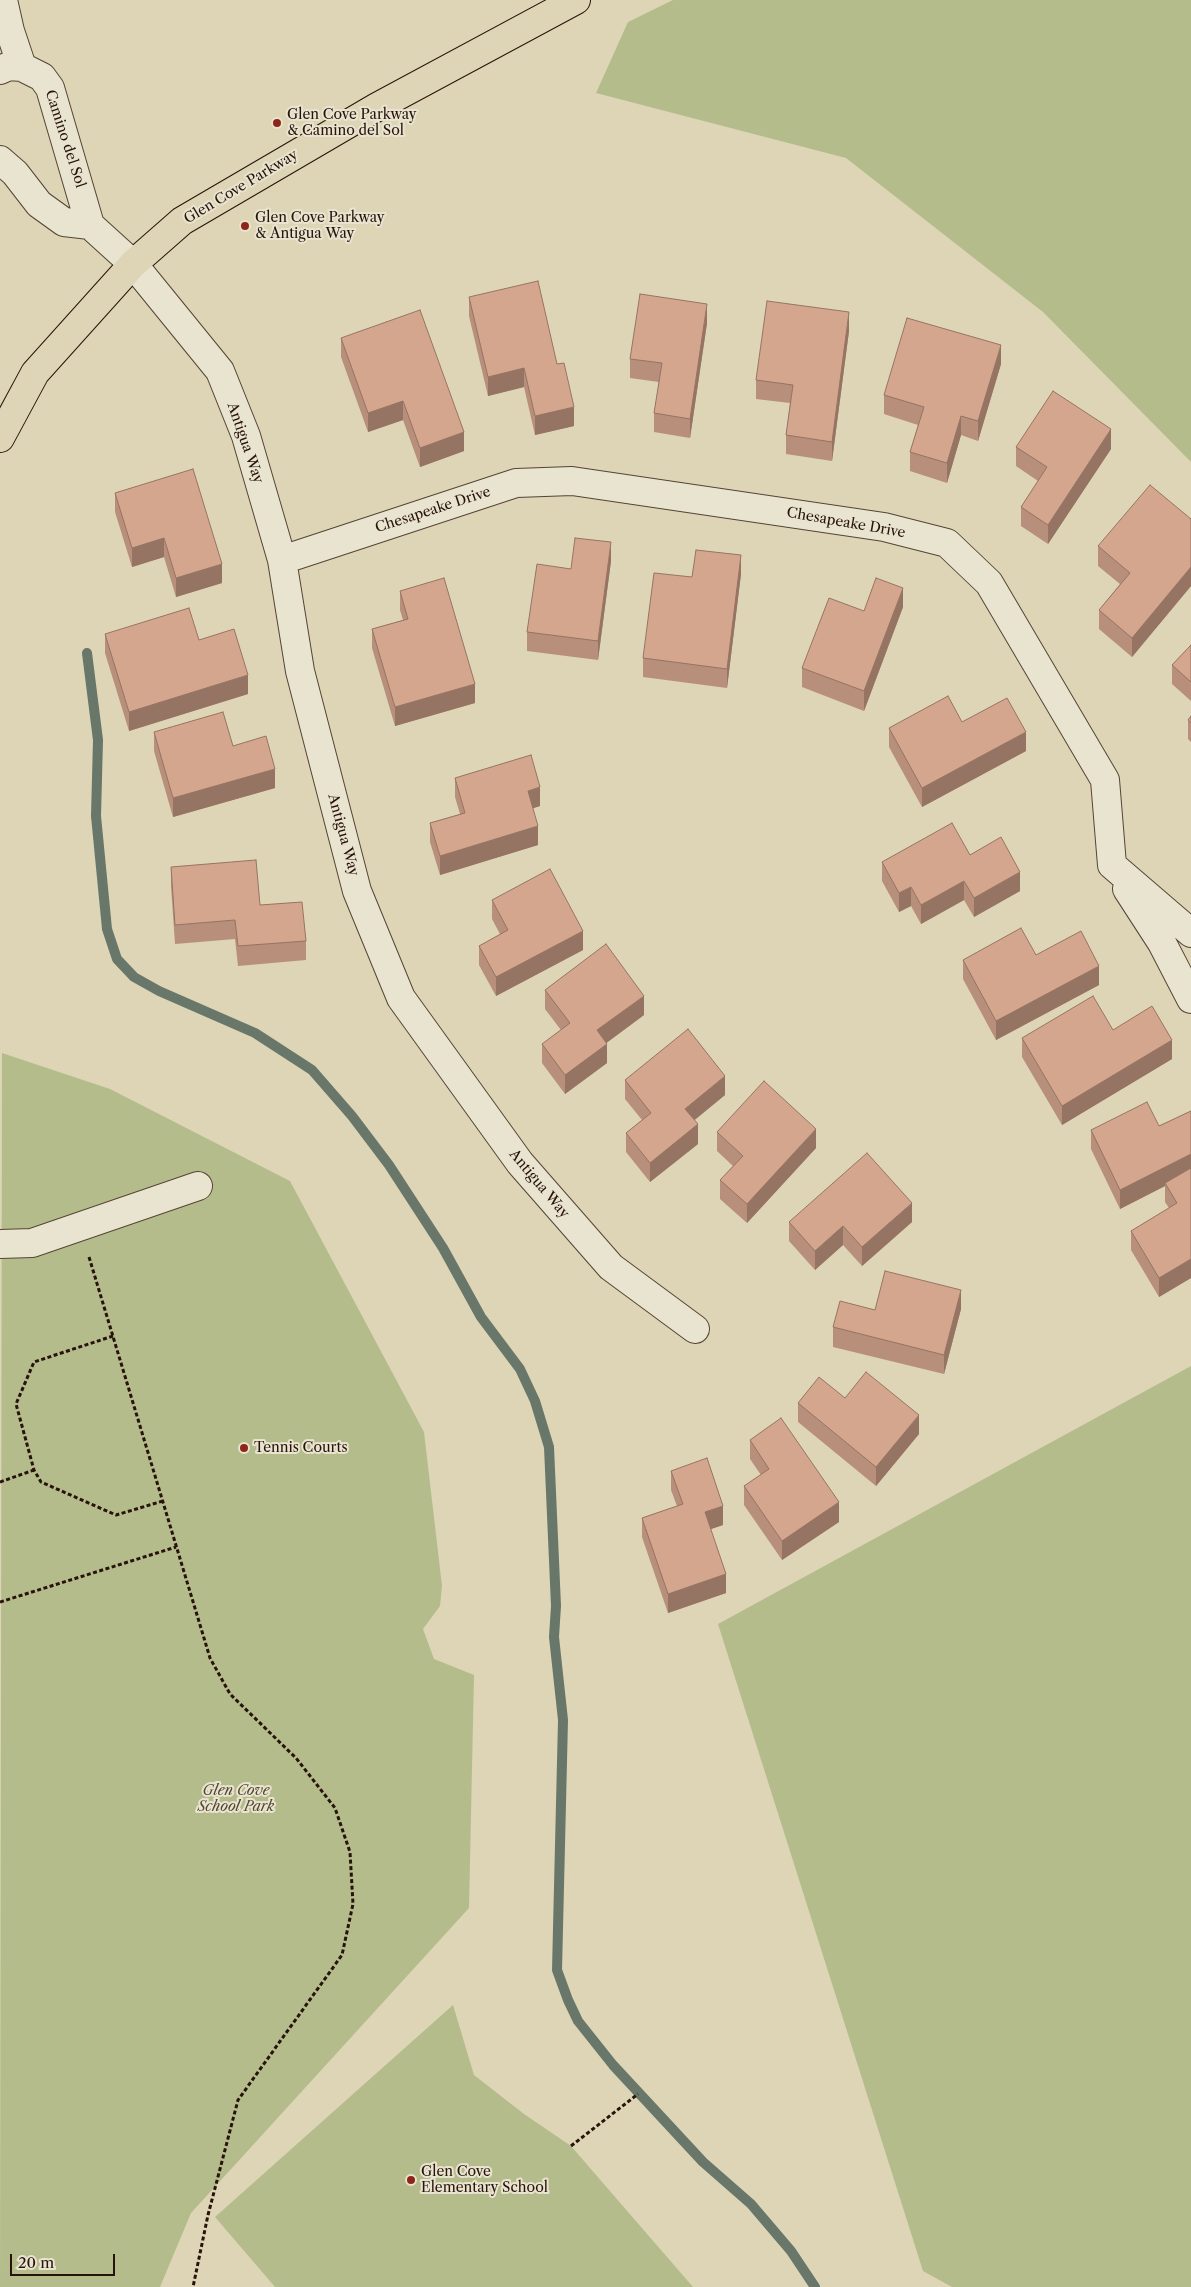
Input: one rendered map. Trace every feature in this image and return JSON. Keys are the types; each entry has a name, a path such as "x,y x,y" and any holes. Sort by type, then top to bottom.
{"main road":[{"name":"Glen Cove Parkway","path":"0,438 35,373 133,264 182,221 377,107 576,0"}],"street":[{"name":"Camino del Sol","path":"3,0 10,32 11,68 42,77 50,88 90,224"},
{"path":"0,160 15,173 39,204 64,222 90,224 133,264"},
{"name":"Antigua Way","path":"133,264 220,371 246,436 282,560 300,671 358,891 401,998 520,1163 611,1267 695,1328"},
{"name":"Chesapeake Drive","path":"282,560 516,483 572,481 884,528 947,543 989,583 1106,780 1112,865"},
{"path":"1112,865 1191,933"},
{"path":"1112,865 1162,943 1191,1000"},
{"path":"0,1244 32,1243 198,1186"}],"path":[{"path":"80,1226 210,1658 230,1694 296,1758 335,1808 350,1852 353,1904 342,1955 238,2100 208,2215 192,2287"},
{"path":"113,1336 34,1362 16,1404 34,1470 41,1482 116,1515 162,1501"},
{"path":"0,1482 34,1470"},
{"path":"0,1602 176,1547"},
{"path":"571,2146 638,2094"}],"green space":[{"path":"673,0 1191,0 1191,462 1043,312 846,158 596,93 628,22"},
{"name":"Glen Cove School Park","path":"2,1053 110,1089 290,1181 424,1432 442,1586 440,1606 423,1629 434,1659 474,1675 469,1908 191,2213 160,2287 0,2287"},
{"path":"1191,1366 1191,2287 952,2287 923,2271 718,1624"},
{"name":"Glen Cove Elementary School","path":"453,2005 474,2075 524,2114 571,2146 693,2287 275,2287 215,2217"}],"building":[{"path":"538,281 557,364 564,363 574,407 535,416 524,368 488,377 469,297"},
{"path":"640,294 707,304 690,419 654,413 662,363 630,359"},
{"path":"767,301 849,312 832,442 786,435 793,385 756,380"},
{"path":"420,310 464,432 420,448 403,401 368,413 341,338"},
{"path":"907,318 1001,345 978,421 961,416 947,463 910,452 924,407 884,395"},
{"path":"1053,391 1111,429 1048,525 1021,507 1047,467 1016,447"},
{"path":"193,469 222,564 176,578 164,538 132,548 115,493"},
{"path":"1150,485 1191,519 1191,567 1132,638 1099,610 1130,573 1098,546"},
{"path":"575,538 611,542 598,641 527,632 537,564 571,569"},
{"path":"696,550 741,555 727,669 643,658 654,573 692,577"},
{"path":"444,578 475,684 395,707 372,629 408,619 400,591"},
{"path":"876,578 903,588 864,691 802,668 829,598 864,611"},
{"path":"189,608 199,640 234,629 248,675 129,712 105,634"},
{"path":"1191,645 1191,682 1172,665"},
{"path":"948,696 962,722 1007,698 1026,732 922,788 889,728"},
{"path":"223,712 233,746 266,736 275,769 173,798 154,732"},
{"path":"531,755 540,787 528,791 538,826 440,856 430,823 465,813 455,778"},
{"path":"952,823 970,855 1001,837 1020,872 974,898 964,881 921,905 911,887 899,893 882,862"},
{"path":"256,860 260,905 302,902 306,941 238,946 235,920 175,925 171,867"},
{"path":"550,869 583,931 496,977 479,946 508,930 492,900"},
{"path":"1021,928 1036,955 1081,931 1099,966 996,1021 963,960"},
{"path":"606,944 644,996 597,1030 607,1044 565,1075 542,1044 570,1023 545,990"},
{"path":"1093,996 1113,1030 1152,1006 1172,1040 1062,1106 1022,1038"},
{"path":"688,1029 725,1076 685,1109 698,1124 650,1163 626,1133 651,1113 625,1080"},
{"path":"764,1081 816,1129 747,1204 720,1180 743,1156 717,1132"},
{"path":"1147,1102 1159,1126 1191,1111 1191,1154 1120,1190 1091,1130"},
{"path":"867,1153 912,1203 862,1247 843,1226 815,1251 789,1222"},
{"path":"1191,1168 1191,1259 1159,1278 1131,1231 1177,1203 1165,1183"},
{"path":"885,1271 961,1290 944,1355 833,1327 840,1301 875,1310"},
{"path":"866,1372 919,1415 876,1467 798,1403 819,1377 845,1398"},
{"path":"781,1418 839,1502 782,1541 744,1486 769,1469 750,1440"},
{"path":"707,1458 723,1506 705,1512 726,1574 668,1594 642,1518 683,1504 671,1471"}],"waterway":[{"path":"87,653 98,740 96,816 107,929 117,959 134,977 159,991 255,1033 312,1070 352,1116 389,1165 443,1248 481,1317 520,1369 535,1401 549,1447 556,1606 554,1637 563,1720 557,1970 568,2000 578,2021 613,2065 703,2162 751,2204 791,2251 815,2287"}],"place":[{"name":"Glen Cove Parkway & Camino del Sol","path":"277,123"},
{"name":"Glen Cove Parkway & Antigua Way","path":"245,226"},
{"name":"Tennis Courts","path":"244,1448"},
{"name":"Glen Cove Elementary School","path":"411,2180"}]}
